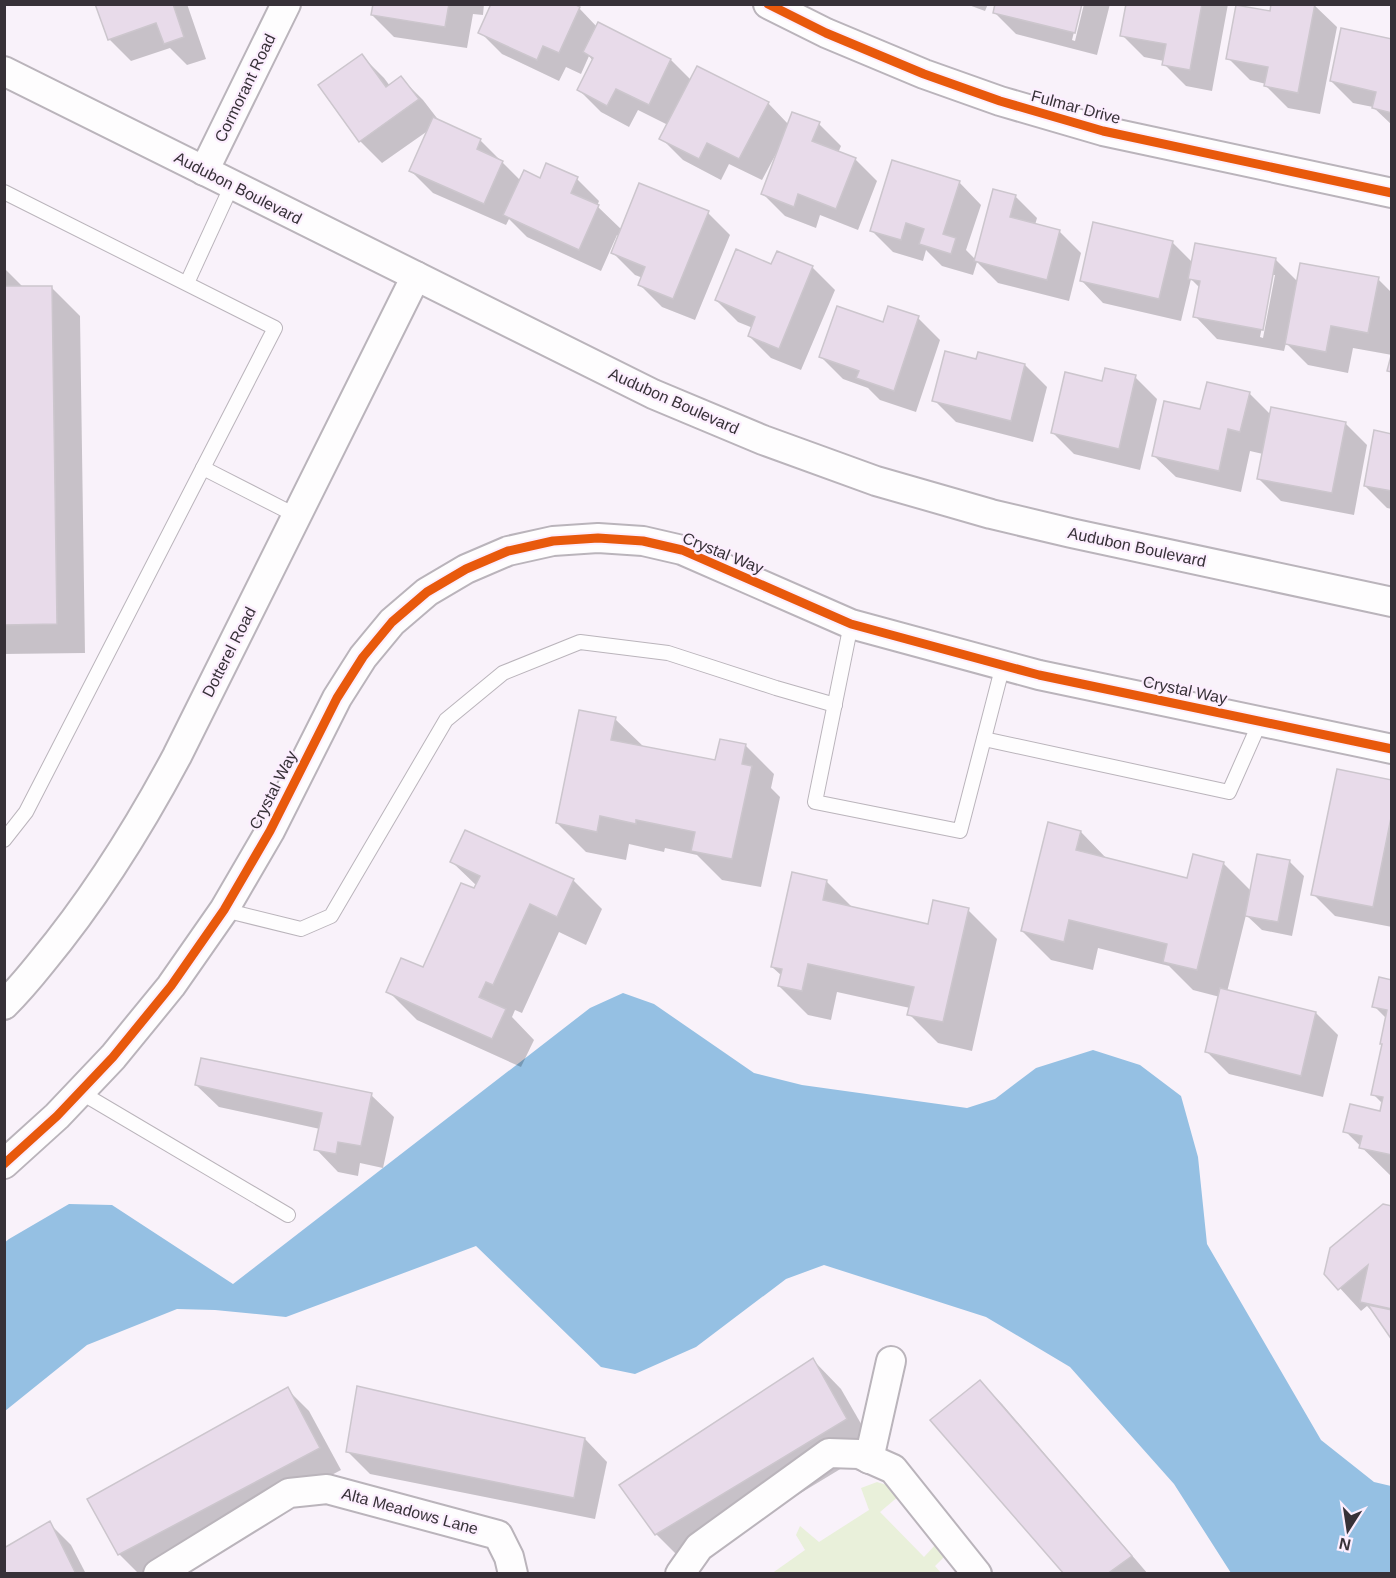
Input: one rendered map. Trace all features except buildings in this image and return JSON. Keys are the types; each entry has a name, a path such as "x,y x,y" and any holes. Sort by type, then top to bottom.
{"street":[{"name":"Cormorant Road","path":"204,171 286,4"},
{"name":"Fulmar Drive","path":"768,4 826,33 913,70 1000,101 1103,131 1392,193"},
{"name":"Audubon Boulevard","path":"4,71 653,394 763,440 876,481 991,514 1392,602"},
{"name":"Dotterel Road","path":"4,1005 75,921 107,876 153,801 416,276"},
{"name":"Crystal Way","path":"4,1164 57,1116 113,1057 171,986 224,910 270,831 337,698 363,657 392,622 427,592 466,569 508,551 553,541 598,538 643,541 682,550 851,624 1039,675 1392,749"},
{"path":"869,1459 891,1361"},
{"path":"680,1574 699,1547 829,1453 859,1454 893,1469 976,1574"},
{"name":"Alta Meadows Lane","path":"158,1574 289,1493 327,1489 498,1535 509,1557 513,1574"}],"lane":[{"path":"187,283 232,185"},
{"path":"4,192 275,328 26,812 4,840"},
{"path":"203,468 297,516"},
{"path":"851,624 815,802 960,831 1003,665"},
{"path":"224,910 301,929 331,916 446,720 503,673 580,642 668,653 835,705"},
{"path":"984,739 1229,792 1260,722"},
{"path":"80,1092 288,1215"}],"green space":[{"path":"877,1482 893,1487 900,1495 880,1512 924,1557 939,1541 950,1551 935,1566 941,1573 771,1574 805,1550 796,1535 800,1526 819,1542 869,1510 861,1488"}],"water":[{"path":"623,993 654,1004 754,1073 802,1085 967,1108 995,1099 1036,1068 1093,1050 1140,1065 1181,1096 1198,1157 1207,1244 1321,1440 1374,1482 1391,1486 1391,1573 1231,1573 1174,1484 1070,1367 986,1317 824,1265 786,1279 696,1347 635,1374 601,1367 476,1246 286,1317 177,1309 87,1345 5,1411 4,1243 9,1239 69,1204 112,1205 233,1284 590,1008"}],"cycle path":[{"path":"768,4 826,33 924,74 1000,101 1103,131 1392,193"},
{"path":"4,1164 57,1116 113,1057 171,986 224,910 270,831 337,698 363,657 392,622 427,592 466,569 508,551 553,541 598,538 643,541 682,550 851,624 1039,675 1392,749"}]}
